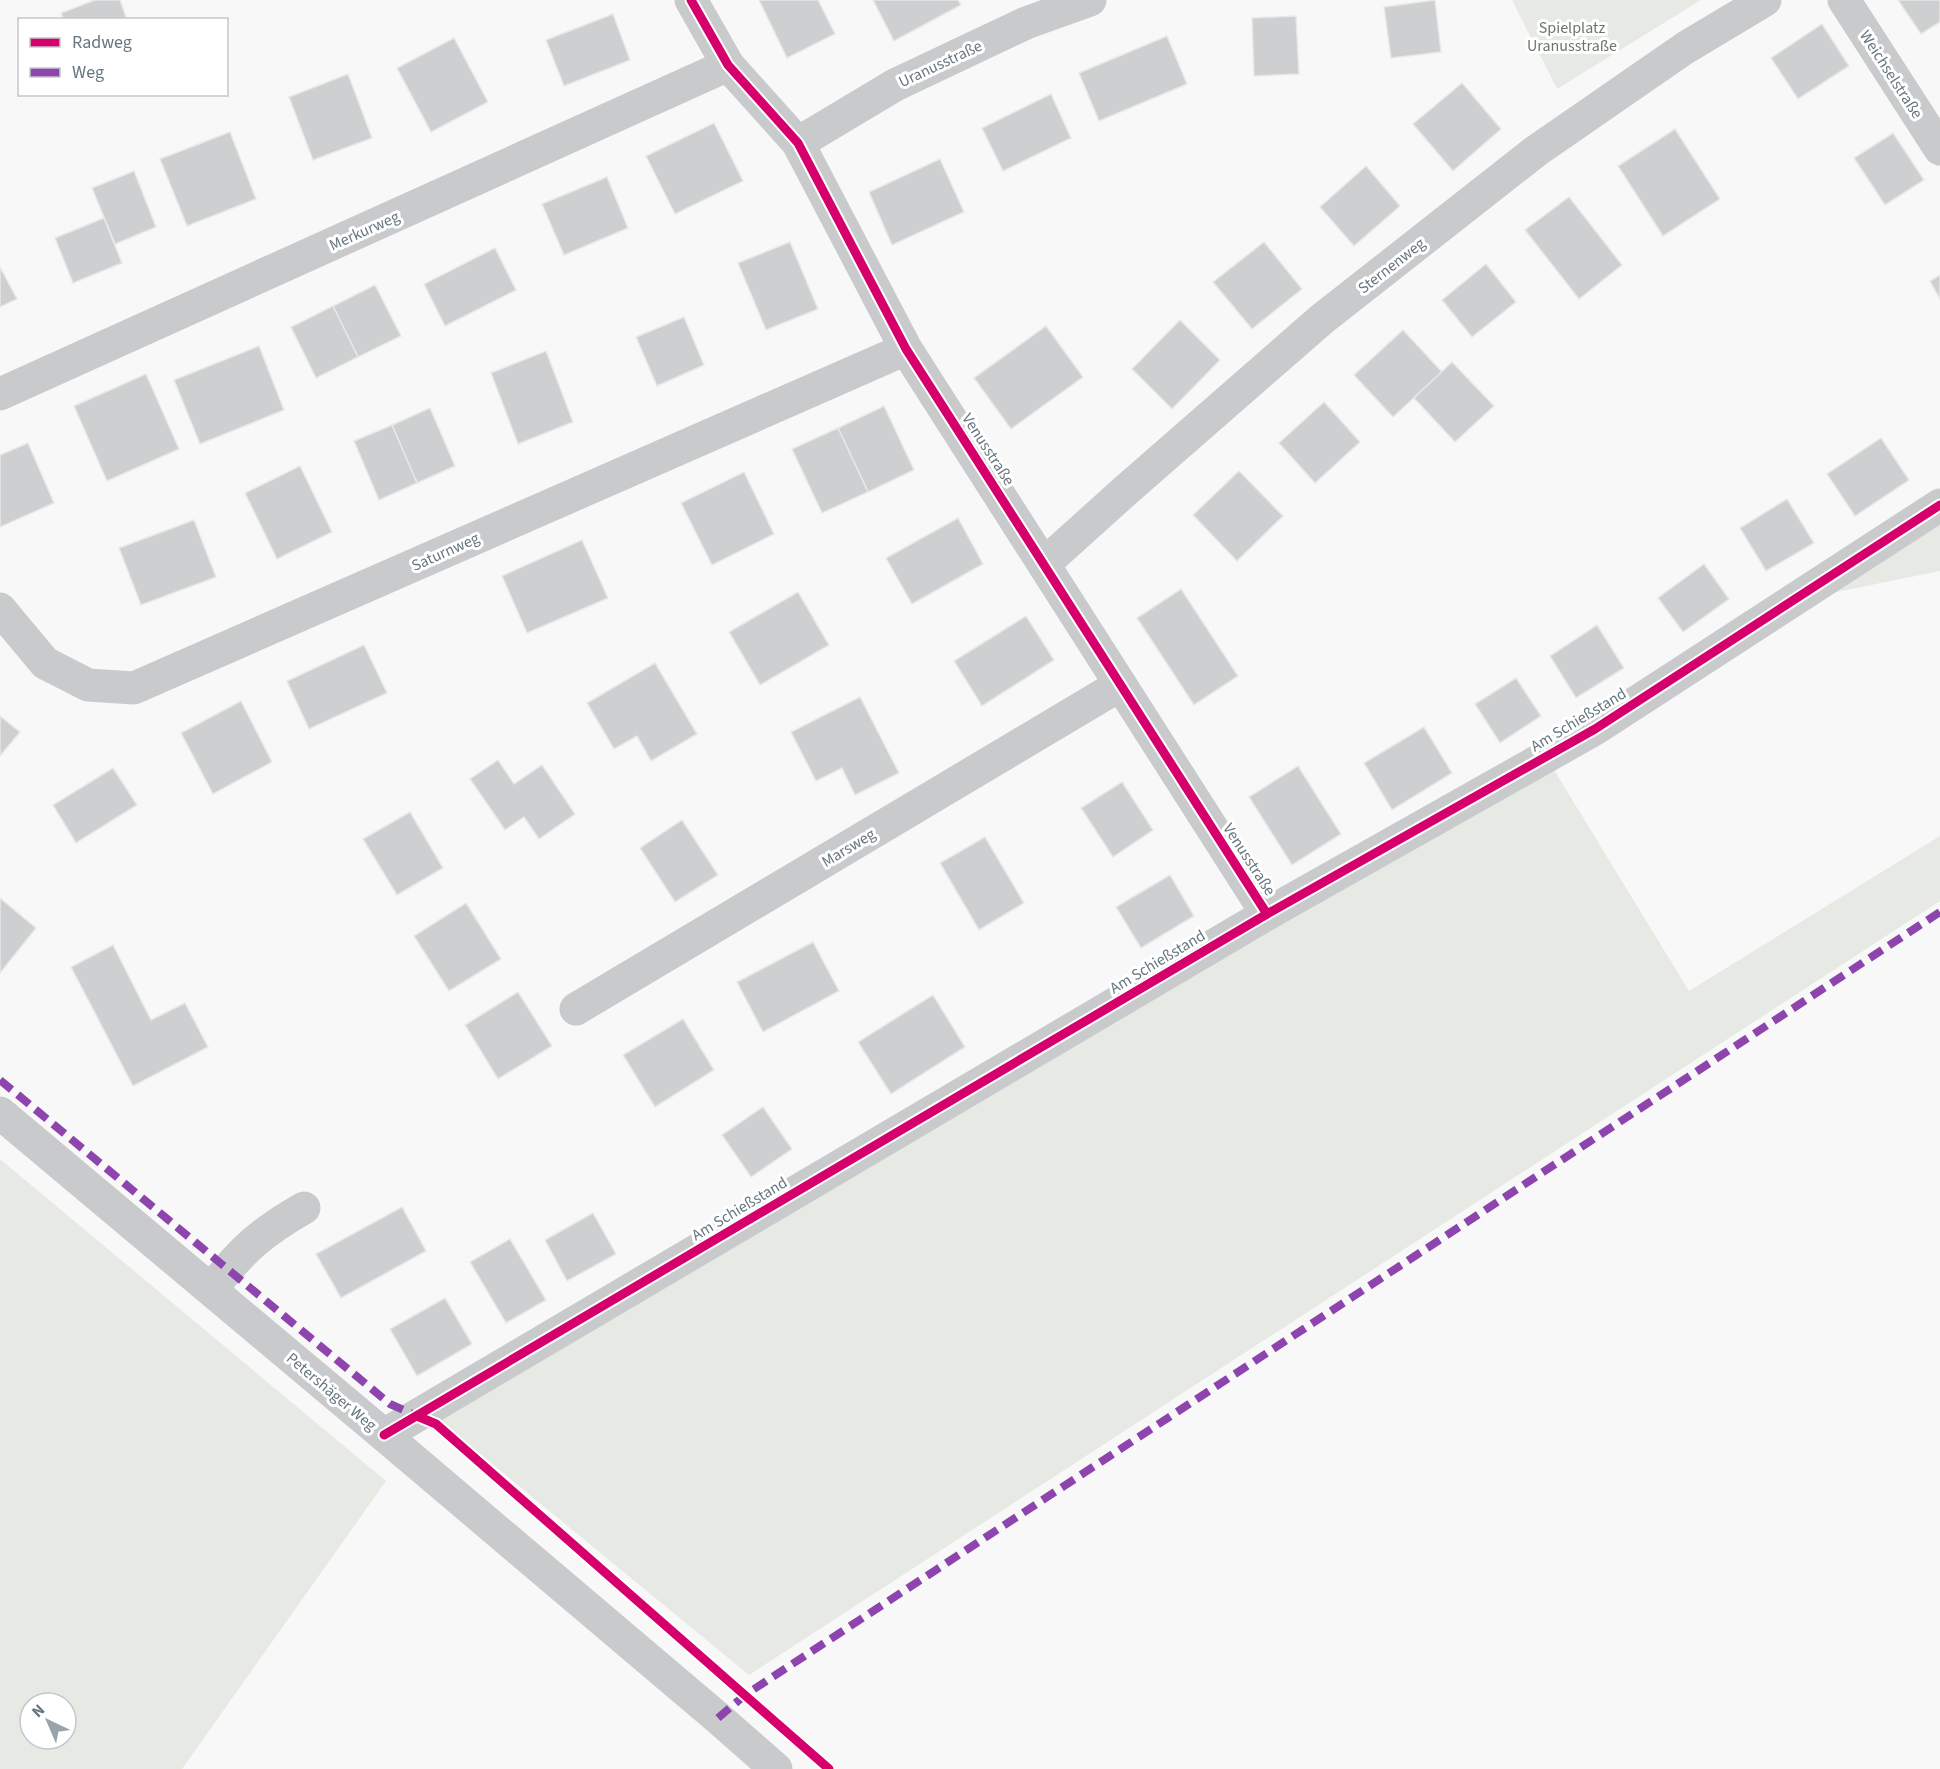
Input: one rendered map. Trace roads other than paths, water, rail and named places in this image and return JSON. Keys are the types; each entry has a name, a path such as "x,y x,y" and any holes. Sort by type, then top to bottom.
{"street":[{"name":"Venusstraße","path":"691,0 728,65 798,144 906,349 1267,914"},
{"name":"Uranusstraße","path":"798,144 895,85 1026,22 1090,0"},
{"name":"Sternenweg","path":"1044,564 1348,298 1536,152 1685,48 1765,0"},
{"name":"Weichselstraße","path":"1844,0 1940,149"},
{"name":"Merkurweg","path":"0,394 728,65"},
{"name":"Saturnweg","path":"0,609 45,663 88,685 134,688 906,349"},
{"name":"Am Schießstand","path":"384,1435 1267,914 1595,729 1940,505"},
{"name":"Marsweg","path":"576,1009 1120,685"},
{"name":"Petershäger Weg","path":"0,1113 212,1289 776,1769"},
{"path":"212,1289 226,1270 254,1241 277,1223 304,1208"}],"park label":[{"name":"Spielplatz Uranusstraße","path":"1572,36"}]}
